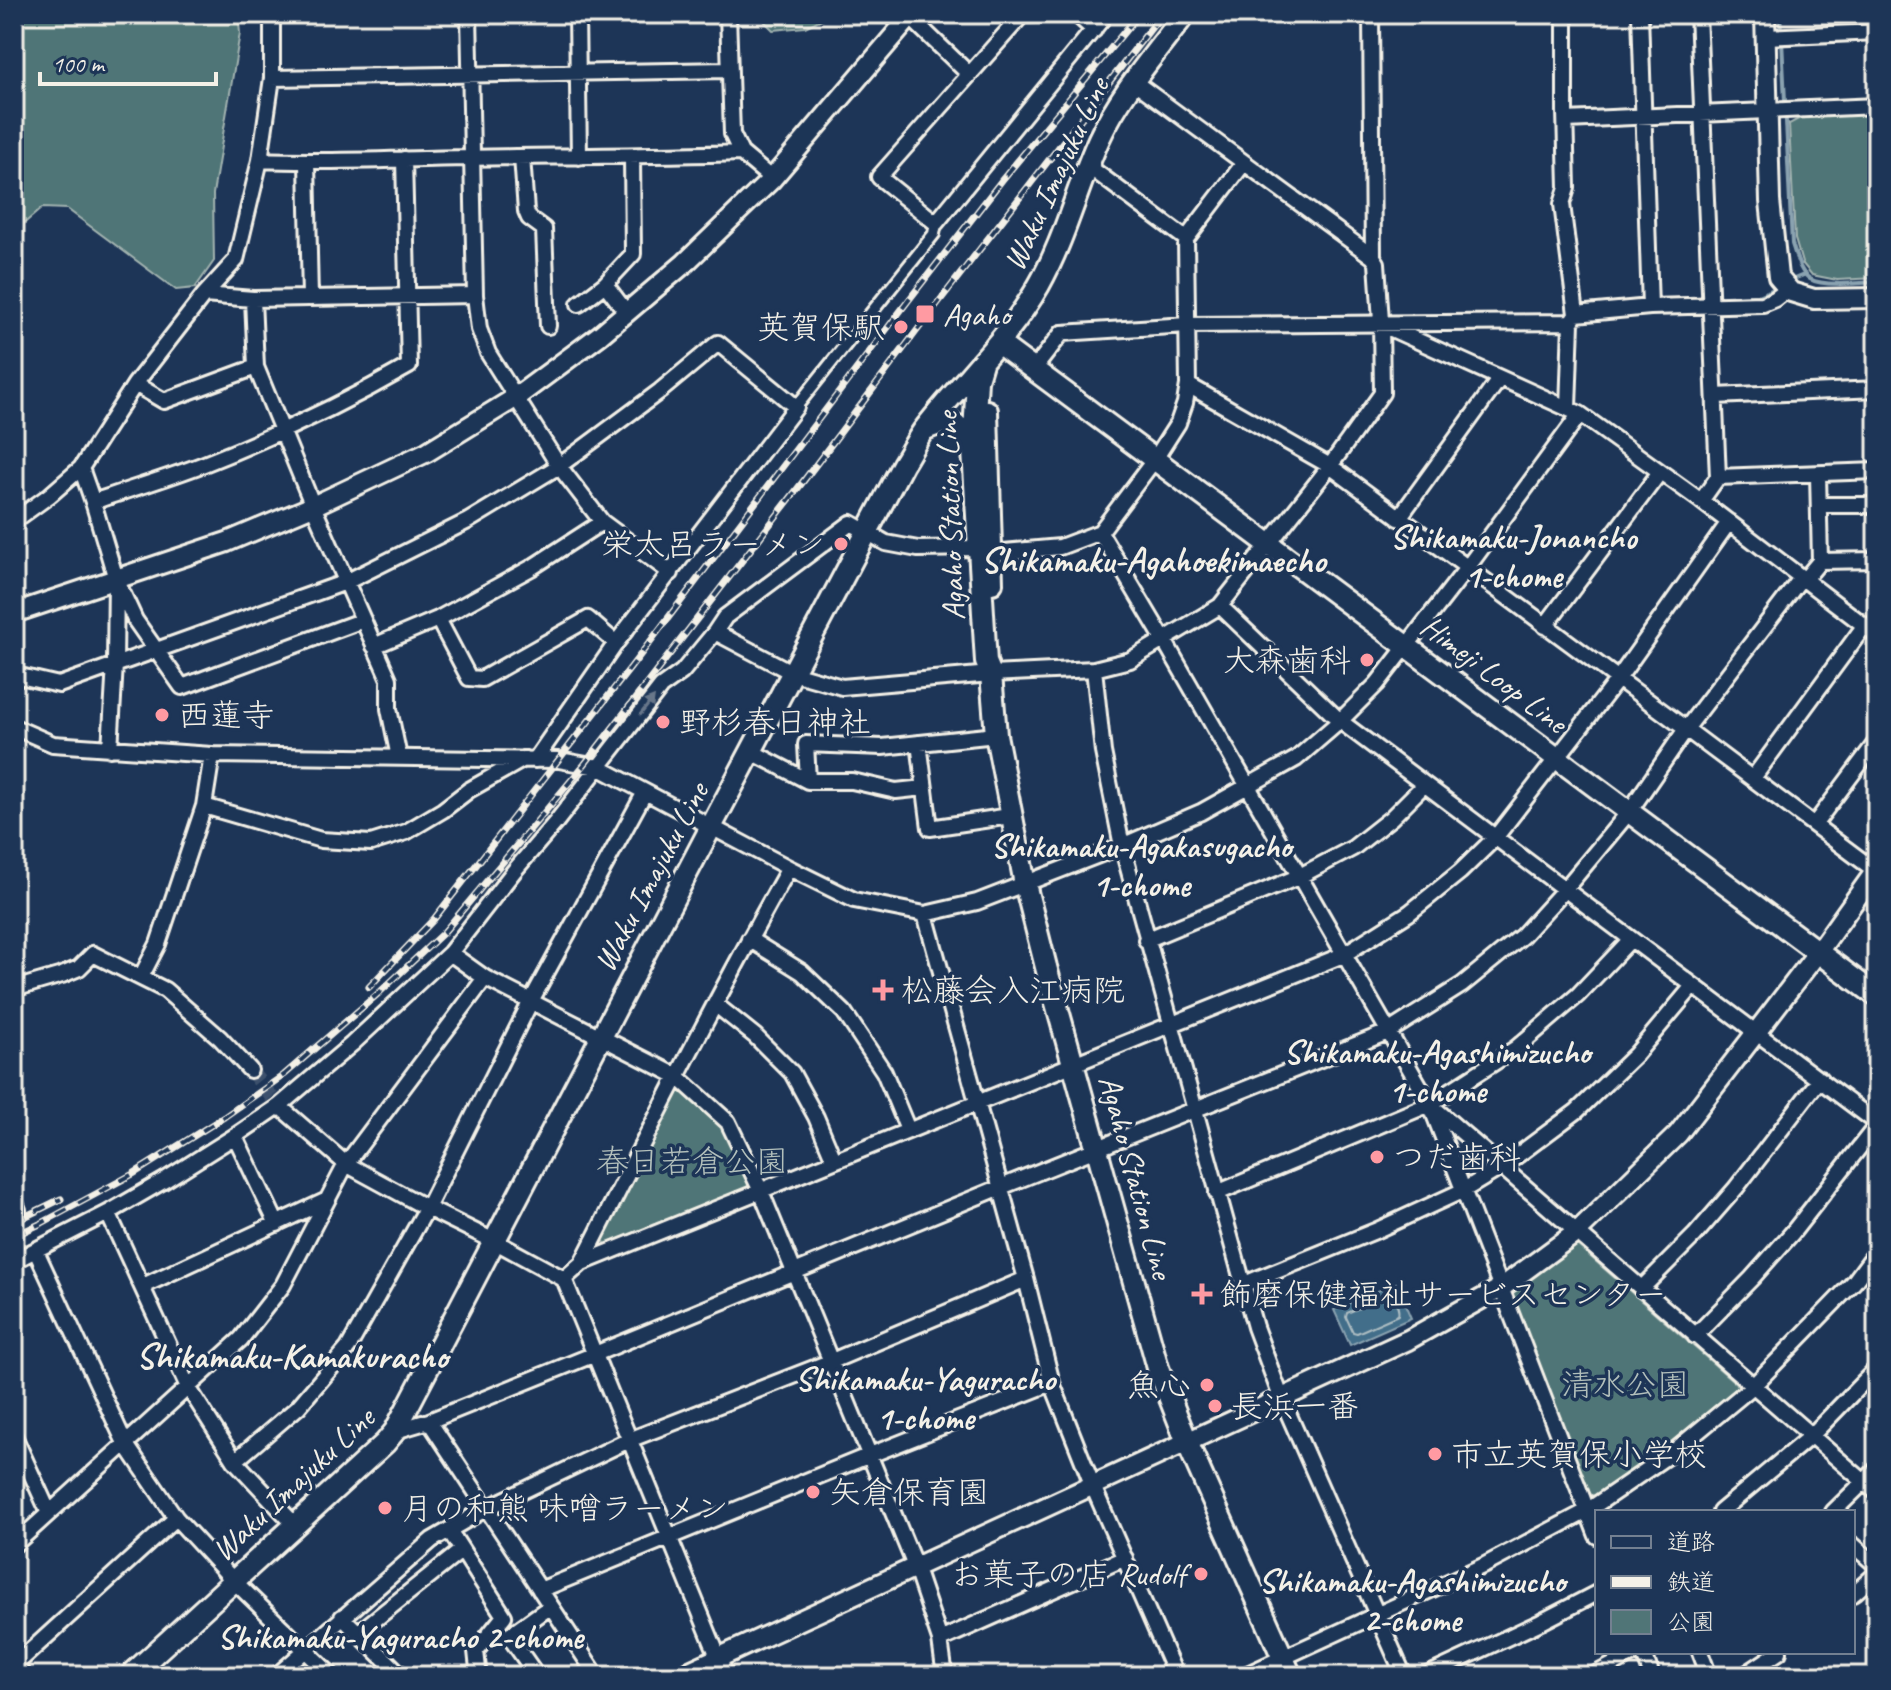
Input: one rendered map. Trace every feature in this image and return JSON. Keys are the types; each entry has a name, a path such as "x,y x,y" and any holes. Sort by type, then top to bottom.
{"main road":[{"name":"Waku Imajuku Line","path":"130,1676 395,1431 903,464 924,430 991,350 1038,287 1109,120 1133,81 1185,14"},
{"name":"Himeji Loop Line","path":"991,350 1034,369 1877,996"},
{"name":"Agaho Station Line","path":"985,551 973,451 977,380 991,350"},
{"name":"Agaho Station Line","path":"991,350 986,424 986,662 991,674 996,735 1010,816 1025,884 1158,1368 1187,1442 1287,1667"},
{"path":"924,430 945,424 960,427 966,433 973,451"},
{"path":"14,1667 20,1676"}],"street":[{"path":"14,521 81,468 135,384 204,295 236,260 260,160 272,78 272,14"},
{"path":"469,14 475,295 479,329 488,353 515,398 559,466 602,522 671,573"},
{"path":"577,14 579,157"},
{"path":"728,14 732,134 741,153 772,179"},
{"path":"936,223 879,177 1022,15 1038,14"},
{"path":"1076,14 1094,30"},
{"path":"204,806 321,840 371,843 406,832 469,790 530,759 796,407 934,234 936,223 1106,14"},
{"path":"1371,14 1373,257"},
{"path":"14,727 53,744 110,749 212,755 559,760 598,767 854,900 925,914 977,902 1201,812 1296,759 1377,684 1467,568 1574,411 1574,318 1562,204 1567,188 1565,14"},
{"path":"1640,14 1650,307"},
{"path":"1698,14 1718,477 1701,501"},
{"path":"1765,14 1772,224 1778,277 1791,292 1814,299 1877,298"},
{"path":"14,613 227,542 313,506 427,452 515,398 600,335 685,263 772,179 912,16 969,74"},
{"path":"1766,37 1877,32"},
{"path":"272,78 729,70"},
{"path":"715,632 793,673 842,687 1094,669 1130,660 1220,606 1330,466 1382,393 1377,263 1373,257 1133,81"},
{"path":"1566,120 1877,106"},
{"path":"260,160 307,162 741,153"},
{"path":"522,157 526,211 529,218 544,229 548,326"},
{"path":"579,304 605,284 633,254 632,157"},
{"path":"93,502 202,465 281,432 409,366 404,159"},
{"path":"307,162 310,298"},
{"path":"14,1261 108,1213 235,1136 279,1106 352,1044 450,953 661,687 682,672 725,617 851,523 886,543 918,549 985,551 1060,547 1100,532 1178,423 1188,385 1186,239 1244,163"},
{"path":"1088,166 1186,239"},
{"path":"605,284 627,313"},
{"path":"1034,369 1062,333 1187,325 1381,325 1574,318 1650,307 1763,304 1788,289"},
{"path":"204,295 253,299 475,295"},
{"path":"253,299 256,367 281,432 389,679 389,709 399,757"},
{"path":"1381,325 1574,411 1701,501 1871,630 1753,778"},
{"path":"14,678 20,676 59,685 346,582 468,521 559,466 660,391 718,343 796,407"},
{"path":"135,384 164,401 256,367"},
{"path":"1399,518 1500,378"},
{"path":"679,1676 1408,1340 1501,1288 1577,1232 1678,1134 1877,871 1330,466 1188,385"},
{"path":"1715,396 1877,389"},
{"path":"81,468 116,579 135,620 182,687 363,620"},
{"path":"14,513 62,475 81,468"},
{"path":"1718,477 1877,471"},
{"path":"1545,626 1660,472"},
{"path":"395,1431 429,1421 1388,1032 1462,985 1522,936 1565,889 1629,812 1686,729 1820,561 1818,474"},
{"path":"1819,505 1877,505"},
{"path":"374,646 438,619 531,568 602,522"},
{"path":"564,1279 582,1263 1343,955 1409,913 1460,872 1495,838 1618,679 1729,522"},
{"path":"1100,532 1430,1104 1595,1531"},
{"path":"1820,561 1877,560"},
{"path":"110,749 116,579"},
{"path":"1220,606 1340,721 1877,1124 1793,1232 1695,1336"},
{"path":"438,619 469,678 482,679 588,619 616,643"},
{"path":"1094,669 1103,752 1122,846 1242,1285 1281,1397 1404,1676"},
{"path":"808,781 806,744 882,747 996,735"},
{"path":"1814,825 1877,741"},
{"path":"919,743 930,828 1010,816"},
{"path":"752,752 808,781 852,781 896,791 924,788"},
{"path":"141,977 158,944 204,806 212,755"},
{"path":"1146,940 1298,877 1353,848 1391,818 1424,785"},
{"path":"235,1461 298,1407 348,1348 427,1208 531,1001 645,792"},
{"path":"582,1263 677,1076 789,868"},
{"path":"925,914 1052,1383 1092,1484 1176,1676"},
{"path":"749,939 802,972 844,1012 884,1072 908,1130"},
{"path":"1217,1193 1430,1104 1515,1049 1578,995 1631,939"},
{"path":"450,953 485,978 677,1076 728,1122 760,1189 915,1566 940,1640 945,1676"},
{"path":"14,989 79,968 93,954 165,990 220,1038 250,1070"},
{"path":"14,1545 241,1339 283,1285 346,1164 485,978"},
{"path":"1242,1285 1375,1231 1464,1190 1502,1167 1577,1111 1636,1054 1693,986"},
{"path":"715,1004 755,1036 792,1073 816,1117 834,1160"},
{"path":"1641,1289 1736,1188 1820,1079"},
{"path":"1430,1104 1877,1493"},
{"path":"279,1106 346,1164 564,1279 726,1676"},
{"path":"235,1136 277,1224"},
{"path":"143,1286 327,1200"},
{"path":"108,1213 188,1387 235,1461 295,1525"},
{"path":"36,1251 125,1443 176,1518 234,1581 332,1676"},
{"path":"1243,1676 1287,1667 1378,1615 1485,1565 1587,1511 1673,1452 1753,1386 1854,1282 1877,1251"},
{"path":"276,1676 432,1540 487,1508 629,1440 832,1361 1026,1279"},
{"path":"1722,1510 1812,1435 1877,1368"},
{"path":"540,1590 1052,1383"},
{"path":"429,1421 597,1676"},
{"path":"14,1436 49,1513"},
{"path":"1835,1510 1877,1469"},
{"path":"14,1667 176,1518"},
{"path":"449,1530 504,1616 476,1651 478,1674"},
{"path":"1855,1547 1877,1566"},
{"path":"358,1633 462,1550"},
{"path":"940,1640 1125,1558"},
{"path":"1855,1592 1877,1573"},
{"path":"1425,1676 1595,1594"},
{"path":"537,1676 509,1636 551,1606"},
{"path":"342,1617 402,1676"},
{"path":"1592,1676 1636,1654"},
{"path":"1641,1654 1652,1676"},
{"path":"1701,1654 1709,1676"},
{"path":"1743,1676 1755,1659"}],"green space":[{"path":"14,14 238,14 240,33 213,194 214,261 195,288 176,290 67,209 42,208 14,232"},
{"path":"757,14 826,14 805,27 773,30"},
{"path":"1877,113 1877,278 1837,280 1812,275 1802,263 1795,239 1789,124 1804,116"},
{"name":"春日若倉公園","path":"685,1091 709,1110 727,1132 749,1182 748,1189 607,1245 600,1238 678,1092"},
{"name":"清水公園","path":"1571,1246 1578,1246 1739,1386 1663,1449 1594,1496 1588,1493 1512,1296 1514,1289"}],"water":[{"path":"1396,1283 1411,1318 1350,1345 1334,1310"}],"waterway":[{"path":"1780,14 1781,32"},
{"path":"1782,40 1792,244 1798,263 1806,276 1824,283 1877,282"},
{"path":"1789,281 1806,274"},
{"path":"1717,298 1758,296 1778,287"},
{"path":"1425,326 1424,335 1534,386"},
{"path":"1572,403 1618,432"}],"tunnel":[{"path":"250,1070 279,1106"}],"railway":[{"path":"369,987 434,919 631,667 1002,180 1139,14"},
{"path":"14,1236 133,1174 284,1075 444,932 584,765 1162,14"},
{"path":"14,1222 61,1199"}],"place":[{"name":"Agaho","path":"925,314"},
{"name":"英賀保駅","path":"901,327"},
{"name":"栄太呂ラーメン","path":"841,544"},
{"name":"大森歯科","path":"1367,660"},
{"name":"西蓮寺","path":"162,715"},
{"name":"野杉春日神社","path":"663,722"},
{"name":"松藤会入江病院","path":"883,990"},
{"name":"つだ歯科","path":"1377,1157"},
{"name":"飾磨保健福祉サービスセンター","path":"1202,1294"},
{"name":"魚心","path":"1207,1385"},
{"name":"長浜一番","path":"1215,1406"},
{"name":"市立英賀保小学校","path":"1435,1454"},
{"name":"矢倉保育園","path":"813,1492"},
{"name":"月の和熊 味噌ラーメン","path":"385,1508"},
{"name":"お菓子の店 Rudolf","path":"1201,1574"}],"district":[{"name":"Shikamaku-Jonancho 1-chome","path":"1513,556"},
{"name":"Shikamaku-Agahoekimaecho","path":"1153,560"},
{"name":"Shikamaku-Agakasugacho 1-chome","path":"1141,864"},
{"name":"Shikamaku-Agashimizucho 1-chome","path":"1437,1070"},
{"name":"Shikamaku-Kamakuracho","path":"292,1356"},
{"name":"Shikamaku-Yaguracho 1-chome","path":"925,1398"},
{"name":"Shikamaku-Agashimizucho 2-chome","path":"1412,1600"},
{"name":"Shikamaku-Yaguracho 2-chome","path":"400,1636"}]}
